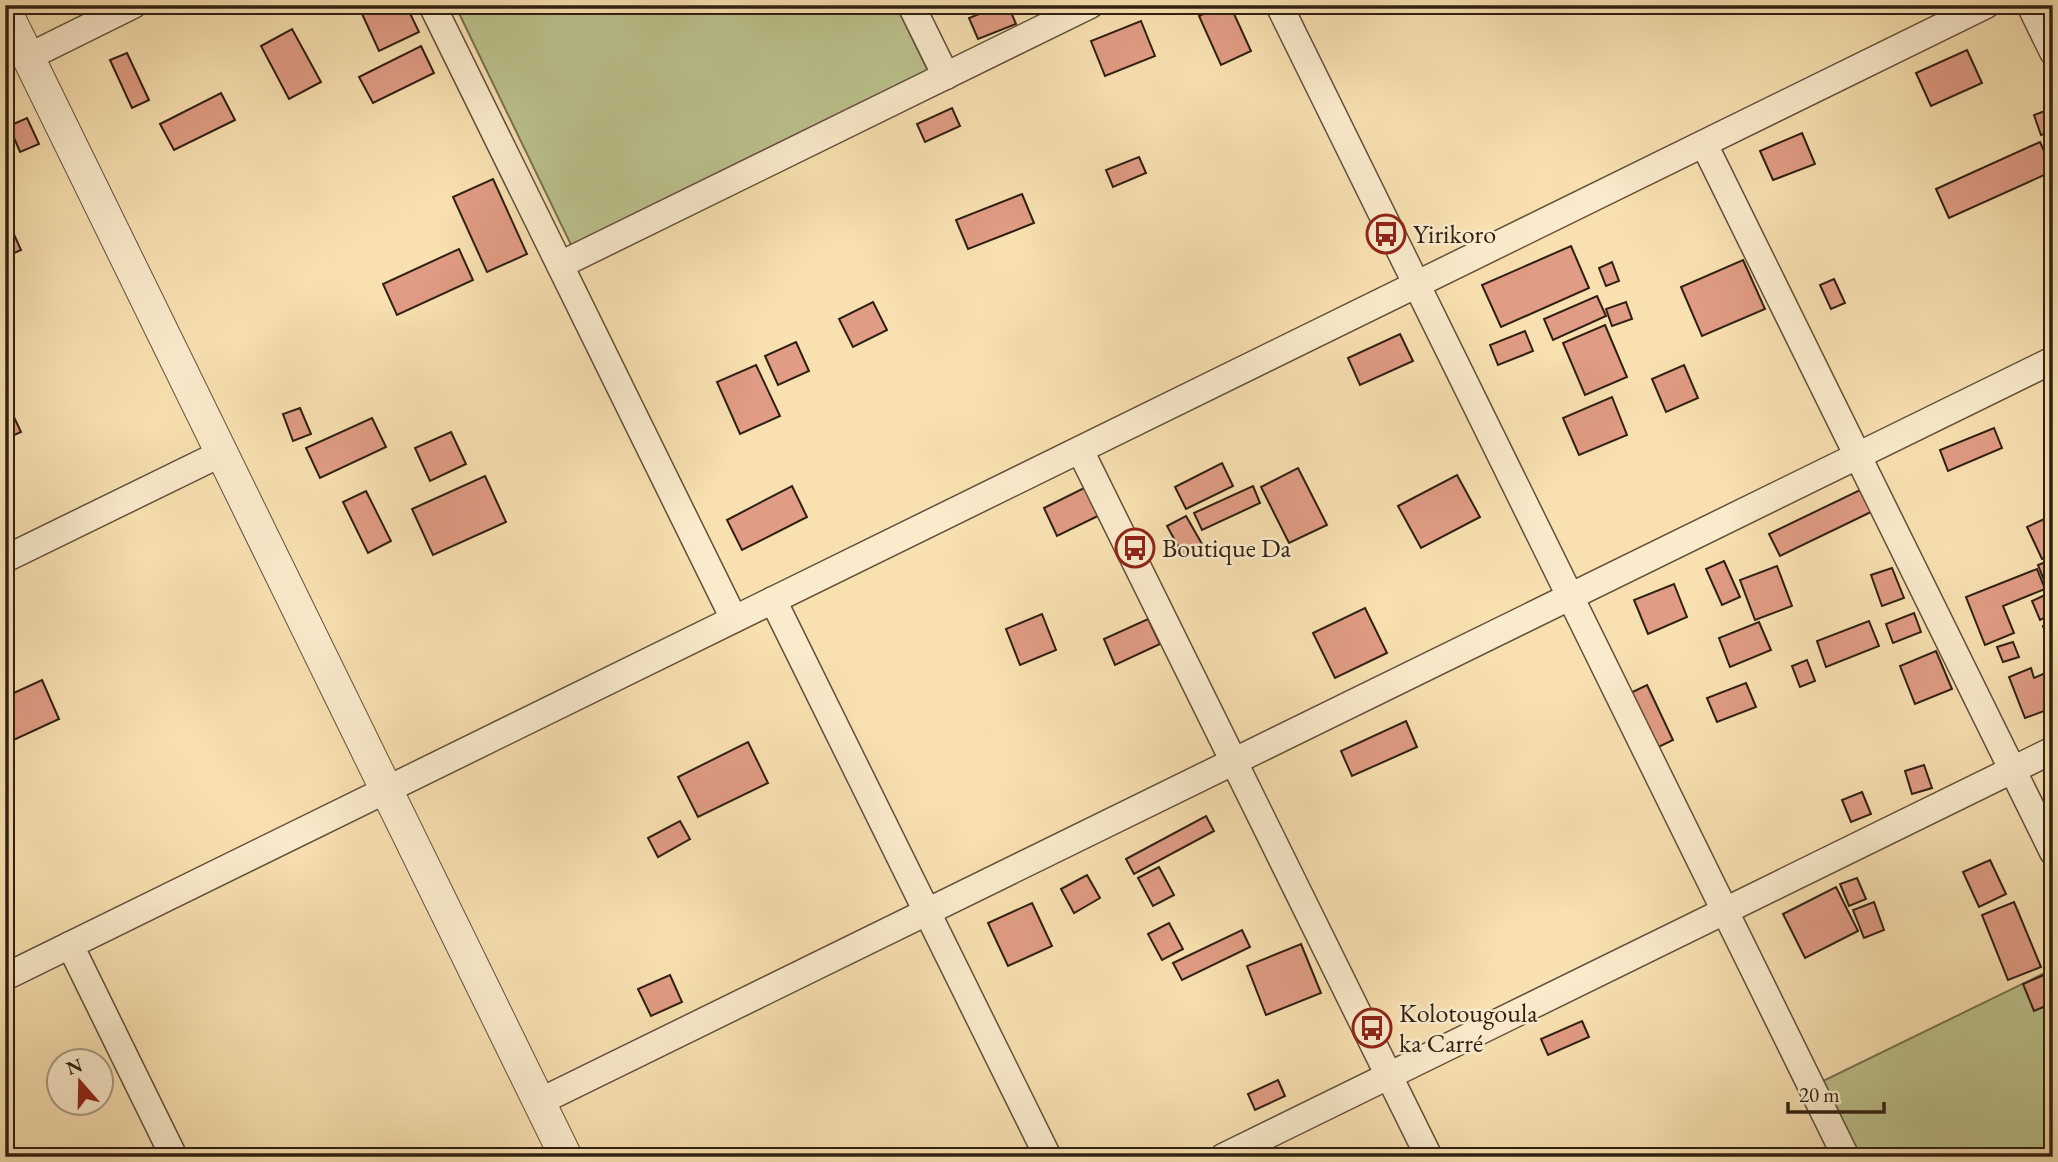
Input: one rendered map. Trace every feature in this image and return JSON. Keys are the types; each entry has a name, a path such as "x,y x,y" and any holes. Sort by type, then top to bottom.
{"street":[{"path":"28,57 133,5"},
{"path":"432,5 734,619"},
{"path":"911,5 946,76"},
{"path":"560,265 1090,5"},
{"path":"1279,5 1846,1157"},
{"path":"5,977 1986,5"},
{"path":"2030,5 2053,52"},
{"path":"5,10 566,1157"},
{"path":"1704,144 2053,852"},
{"path":"540,1102 2053,360"},
{"path":"1080,450 1429,1157"},
{"path":"5,559 222,453"},
{"path":"774,600 1048,1157"},
{"path":"1223,1157 2053,750"},
{"path":"70,945 174,1157"}],"green space":[{"path":"455,5 896,5 932,79 574,251"},
{"path":"2053,969 2053,1157 1858,1157 1821,1082"}],"building":[{"path":"358,5 406,5 419,32 379,51"},
{"path":"1008,5 1016,24 978,39 969,18"},
{"path":"1222,5 1230,5 1251,51 1221,65 1199,16"},
{"path":"1141,21 1155,56 1105,76 1091,41"},
{"path":"292,29 321,82 289,99 261,46"},
{"path":"421,46 434,73 373,103 359,77"},
{"path":"1967,50 1982,83 1931,106 1916,73"},
{"path":"127,53 149,100 132,108 110,60"},
{"path":"221,93 235,120 174,150 160,124"},
{"path":"952,108 960,126 925,142 917,124"},
{"path":"2053,108 2053,131 2041,135 2034,115"},
{"path":"27,118 39,144 20,152 9,126"},
{"path":"1802,133 1815,164 1773,180 1760,151"},
{"path":"2040,142 2053,171 1949,218 1936,189"},
{"path":"1139,157 1146,173 1113,187 1106,170"},
{"path":"493,179 527,254 487,272 453,197"},
{"path":"1022,194 1034,223 968,249 956,220"},
{"path":"8,221 21,250 5,257 5,222"},
{"path":"1571,246 1589,288 1501,327 1482,285"},
{"path":"459,249 473,280 397,315 383,284"},
{"path":"1743,260 1765,309 1702,336 1681,287"},
{"path":"1612,262 1619,281 1606,286 1599,268"},
{"path":"1834,279 1845,303 1831,309 1820,285"},
{"path":"1597,296 1606,316 1553,340 1544,319"},
{"path":"873,302 887,330 853,347 839,319"},
{"path":"1626,302 1632,319 1612,326 1606,309"},
{"path":"1605,325 1627,377 1585,395 1563,343"},
{"path":"1525,331 1533,351 1498,365 1490,345"},
{"path":"1400,334 1413,361 1360,385 1348,358"},
{"path":"796,342 809,371 778,385 765,356"},
{"path":"756,365 780,416 740,434 717,382"},
{"path":"1684,365 1698,398 1666,412 1652,379"},
{"path":"1612,397 1627,435 1579,455 1563,418"},
{"path":"5,398 21,432 5,439"},
{"path":"300,408 311,434 293,441 283,414"},
{"path":"372,418 386,447 320,478 306,448"},
{"path":"1994,428 2002,448 1948,471 1940,450"},
{"path":"451,432 466,464 430,481 415,448"},
{"path":"1222,463 1233,486 1186,509 1175,487"},
{"path":"1298,468 1327,525 1289,543 1261,487"},
{"path":"1457,475 1480,517 1421,548 1398,506"},
{"path":"485,476 506,522 433,555 412,509"},
{"path":"1090,485 1104,513 1057,536 1044,508"},
{"path":"792,486 807,517 742,550 727,520"},
{"path":"1253,486 1260,503 1202,530 1194,513"},
{"path":"1860,490 1871,512 1780,556 1769,534"},
{"path":"366,491 391,541 368,553 343,502"},
{"path":"2053,515 2053,554 2042,559 2027,527"},
{"path":"1186,516 1202,544 1183,555 1167,526"},
{"path":"2053,559 2053,592 2049,593 2038,565"},
{"path":"1724,561 1740,597 1722,605 1706,569"},
{"path":"1777,566 1792,606 1755,620 1740,580"},
{"path":"1892,568 1904,598 1882,606 1871,575"},
{"path":"2037,569 2045,589 2003,606 2014,633 1985,645 1966,597"},
{"path":"1674,584 1687,617 1648,634 1634,600"},
{"path":"2049,593 2053,614 2040,620 2032,601"},
{"path":"1365,608 1387,653 1335,678 1313,633"},
{"path":"1914,613 1921,632 1893,643 1886,624"},
{"path":"1042,614 1056,650 1020,665 1006,629"},
{"path":"1148,619 1160,644 1115,665 1104,639"},
{"path":"1869,621 1879,646 1826,667 1817,641"},
{"path":"1759,622 1771,650 1730,667 1719,638"},
{"path":"2053,622 2053,643 2050,645 2043,626"},
{"path":"2013,642 2019,657 2003,662 1997,647"},
{"path":"1936,651 1952,689 1915,704 1900,666"},
{"path":"1807,660 1815,681 1800,687 1792,666"},
{"path":"2031,668 2034,678 2048,672 2053,698 2044,702 2047,710 2025,718 2009,677"},
{"path":"42,680 59,719 5,744 5,697"},
{"path":"1746,683 1756,707 1717,722 1707,698"},
{"path":"1647,685 1673,740 1648,752 1622,697"},
{"path":"1406,721 1417,747 1352,776 1341,751"},
{"path":"748,742 768,783 698,817 678,777"},
{"path":"1924,765 1932,788 1912,794 1905,771"},
{"path":"1862,792 1871,814 1851,822 1842,800"},
{"path":"1206,816 1214,831 1134,874 1126,859"},
{"path":"680,821 690,839 658,857 648,838"},
{"path":"1990,860 2006,894 1979,907 1963,872"},
{"path":"1159,867 1174,895 1153,906 1138,878"},
{"path":"1087,875 1100,898 1074,913 1061,889"},
{"path":"1857,878 1866,899 1849,906 1840,884"},
{"path":"1836,887 1858,931 1805,958 1783,914"},
{"path":"1874,902 1884,930 1864,938 1853,910"},
{"path":"2014,902 2041,967 2008,980 1982,915"},
{"path":"1032,903 1052,946 1008,966 988,923"},
{"path":"1169,923 1183,949 1162,960 1148,934"},
{"path":"1242,930 1250,947 1182,980 1173,963"},
{"path":"1301,944 1321,993 1266,1015 1247,966"},
{"path":"2053,971 2053,1003 2034,1011 2023,984"},
{"path":"670,975 682,1002 651,1016 638,989"},
{"path":"1582,1021 1589,1037 1548,1055 1541,1039"},
{"path":"1278,1080 1285,1096 1255,1110 1248,1094"}],"place":[{"name":"Yirikoro","path":"1386,234"},
{"name":"Boutique Da","path":"1135,548"},
{"name":"Kolotougoula ka Carré","path":"1372,1028"}]}
